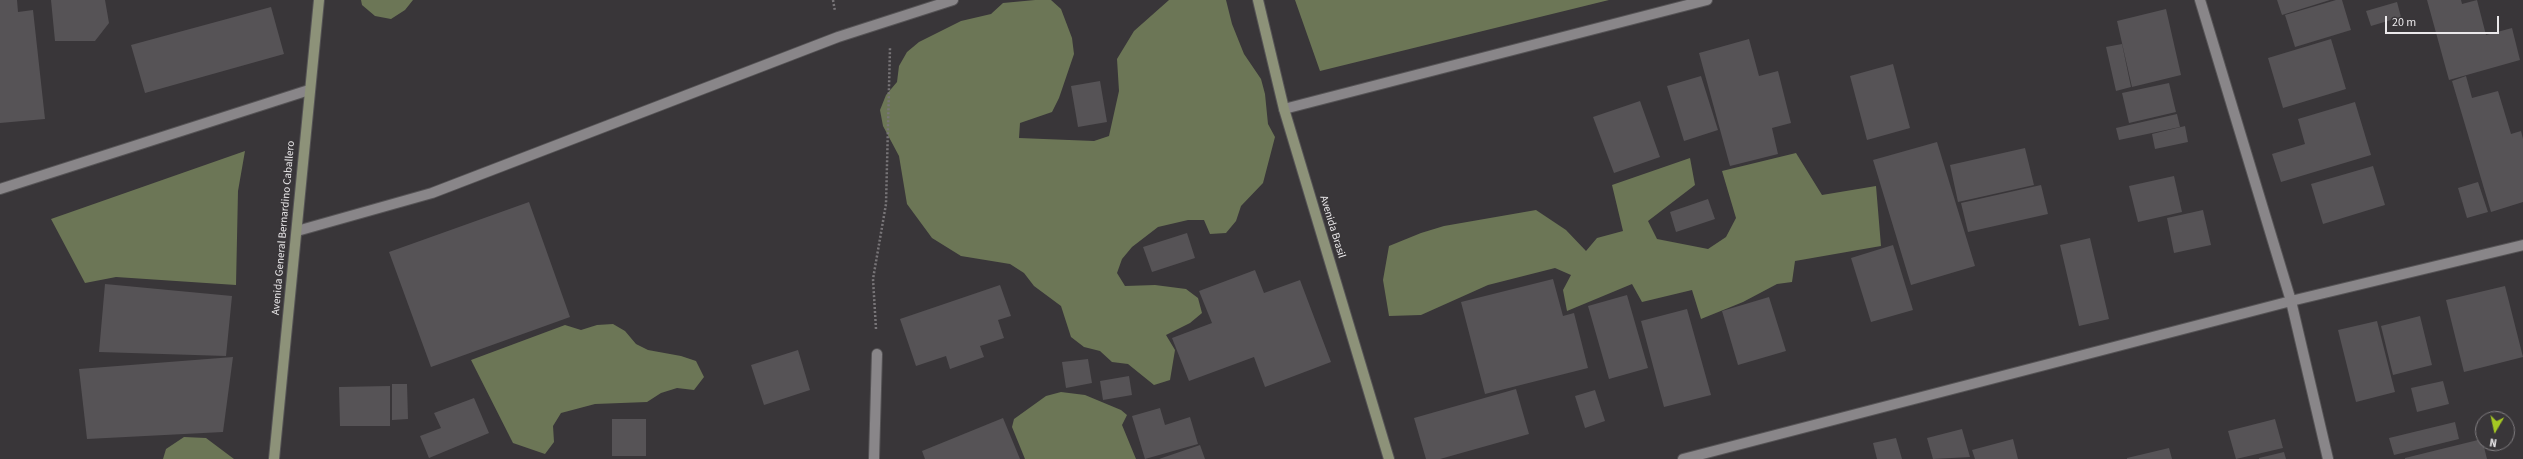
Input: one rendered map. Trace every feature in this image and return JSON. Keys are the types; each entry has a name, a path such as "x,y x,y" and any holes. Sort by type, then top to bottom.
{"street":[{"name":"Avenida General Bernardino Caballero","path":"274,459 319,0"},
{"path":"297,231 432,193 838,37 952,0"},
{"name":"Avenida Brasil","path":"1258,0 1284,108 1389,459"},
{"path":"1284,108 1707,0"},
{"path":"2200,0 2291,301 2328,459"},
{"path":"0,189 309,90"},
{"path":"1683,459 2291,301 2523,245"},
{"path":"874,459 877,354"}],"path":[{"path":"877,354 873,279 886,204 891,20"}],"green space":[{"path":"361,0 413,0 405,10 391,19 375,16 362,5"},
{"path":"1051,0 1061,9 1072,38 1074,54 1059,98 1052,112 1020,123 1019,138 1094,141 1109,136 1119,91 1117,59 1134,31 1169,0 1226,0 1232,24 1244,54 1261,79 1265,94 1268,124 1275,137 1263,183 1241,206 1236,221 1226,233 1210,234 1204,220 1188,220 1158,227 1132,247 1122,259 1117,273 1125,286 1155,285 1186,289 1198,298 1202,313 1190,323 1166,335 1175,350 1170,380 1154,385 1128,364 1112,362 1100,351 1084,347 1071,337 1061,306 1034,286 1024,273 1010,264 961,256 932,238 907,204 899,156 883,126 880,110 886,95 897,82 899,66 907,52 919,42 961,21 991,14 1003,3"},
{"path":"1295,0 1609,0 1320,71"},
{"path":"245,151 238,191 236,285 116,277 85,283 51,219"},
{"path":"1796,153 1822,195 1876,186 1881,246 1795,261 1792,282 1777,284 1743,302 1701,319 1692,290 1642,302 1632,284 1567,311 1563,290 1571,275 1555,268 1488,285 1421,315 1389,316 1383,280 1389,246 1421,233 1444,226 1536,210 1566,230 1586,251 1597,238 1623,231 1612,185 1690,158 1695,185 1648,221 1657,239 1708,249 1726,237 1736,218 1722,171"},
{"path":"613,324 625,331 636,344 648,350 681,356 696,361 704,377 694,390 677,388 661,393 647,402 595,404 561,413 553,426 554,442 545,454 513,443 471,360 565,325 581,330 597,325"},
{"path":"1061,392 1085,395 1121,410 1127,415 1122,425 1136,459 1025,459 1012,427 1014,419 1046,396"},
{"path":"184,437 206,438 234,459 163,459 166,449"}],"building":[{"path":"0,0 17,0 18,12 33,10 45,119 0,123"},
{"path":"51,0 105,0 109,23 95,41 55,41"},
{"path":"2277,0 2330,0 2282,15"},
{"path":"2336,0 2342,0 2351,30 2295,47 2285,15"},
{"path":"2427,0 2461,0 2462,4 2477,0 2486,35 2512,28 2520,60 2449,80"},
{"path":"2397,2 2401,17 2371,26 2366,11"},
{"path":"271,7 284,54 145,93 131,45"},
{"path":"2166,9 2181,75 2132,87 2117,21"},
{"path":"1749,39 1759,76 1778,71 1791,123 1772,128 1778,154 1730,166 1699,53"},
{"path":"2331,39 2346,89 2283,108 2268,58"},
{"path":"2122,44 2131,87 2116,91 2106,47"},
{"path":"1893,64 1910,128 1867,140 1850,76"},
{"path":"1701,76 1718,130 1684,141 1667,86"},
{"path":"2466,76 2472,98 2498,91 2511,134 2521,131 2523,139 2523,202 2491,212 2452,81"},
{"path":"1100,81 1107,122 1078,127 1071,86"},
{"path":"2169,83 2176,112 2129,123 2122,93"},
{"path":"1640,101 1660,157 1614,173 1593,117"},
{"path":"2355,102 2371,155 2281,182 2272,154 2305,144 2298,119"},
{"path":"2177,114 2180,127 2119,140 2116,128"},
{"path":"2185,126 2188,142 2155,149 2152,134"},
{"path":"1937,142 1975,266 1911,285 1873,160"},
{"path":"2025,148 2034,185 1958,202 1950,165"},
{"path":"2373,166 2385,205 2323,224 2311,184"},
{"path":"2174,176 2182,212 2138,222 2129,186"},
{"path":"2478,182 2488,212 2467,218 2458,188"},
{"path":"2041,185 2048,214 1968,232 1961,203"},
{"path":"1708,199 1715,219 1676,232 1670,212"},
{"path":"529,202 570,317 431,367 389,252"},
{"path":"2203,210 2211,245 2174,253 2167,218"},
{"path":"1187,233 1195,258 1152,272 1143,247"},
{"path":"2090,238 2109,319 2079,326 2060,245"},
{"path":"1893,245 1913,310 1871,322 1851,258"},
{"path":"1255,270 1264,293 1300,280 1331,362 1265,387 1254,357 1189,381 1172,338 1212,323 1199,291"},
{"path":"1553,279 1563,316 1574,313 1588,368 1485,394 1461,302"},
{"path":"105,284 232,296 226,356 99,352"},
{"path":"1000,285 1011,316 998,320 1004,338 980,346 984,357 950,369 946,356 916,366 900,319"},
{"path":"2505,286 2523,357 2464,372 2446,300"},
{"path":"1627,295 1648,368 1609,379 1588,306"},
{"path":"1769,297 1786,351 1738,365 1722,311"},
{"path":"1687,309 1711,395 1664,407 1641,321"},
{"path":"2420,316 2432,365 2393,375 2381,326"},
{"path":"2377,321 2395,392 2356,402 2338,330"},
{"path":"798,350 810,390 764,405 751,365"},
{"path":"233,357 223,432 87,439 79,369"},
{"path":"1088,359 1092,383 1066,388 1062,362"},
{"path":"1129,376 1132,395 1103,400 1100,381"},
{"path":"2443,381 2449,404 2417,412 2411,388"},
{"path":"392,384 407,384 408,419 392,420"},
{"path":"390,386 390,426 340,426 339,387"},
{"path":"1516,389 1529,434 1440,459 1426,459 1414,418"},
{"path":"1595,390 1605,421 1585,428 1575,396"},
{"path":"474,398 489,433 429,458 420,436 441,428 434,413"},
{"path":"1160,408 1165,425 1190,417 1198,444 1145,459 1132,416"},
{"path":"1003,418 1020,459 925,459 922,451"},
{"path":"612,419 646,419 646,456 612,456"},
{"path":"2275,419 2283,448 2236,459 2228,431"},
{"path":"2455,422 2459,439 2394,455 2389,438"},
{"path":"1962,429 1970,457 1933,459 1927,438"},
{"path":"1896,438 1902,459 1877,459 1873,443"},
{"path":"2013,439 2018,459 1975,459 1972,450"},
{"path":"2475,441 2475,451 2485,451 2487,459 2405,459"},
{"path":"1200,445 1205,459 1159,459"},
{"path":"2169,448 2172,459 2127,459 2127,458"},
{"path":"2284,452 2286,459 2259,459 2259,458"}]}
